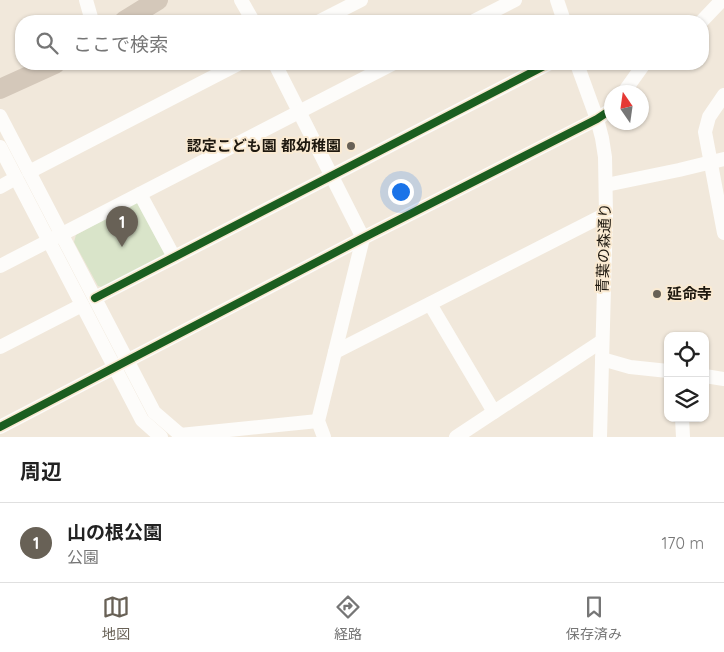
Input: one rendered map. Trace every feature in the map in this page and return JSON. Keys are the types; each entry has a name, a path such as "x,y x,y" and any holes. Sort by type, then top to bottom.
{"highway":[{"path":"134,15 158,0"},
{"path":"0,88 41,70"}],"street":[{"path":"86,0 90,15"},
{"path":"241,0 250,15"},
{"path":"332,15 361,0"},
{"path":"486,15 515,0"},
{"path":"557,0 562,15"},
{"path":"708,15 722,0"},
{"path":"29,172 226,70"},
{"path":"278,70 364,238 318,421 324,437"},
{"path":"0,266 380,70"},
{"path":"95,298 536,70"},
{"name":"青葉の森通り","path":"579,70 602,138 605,157 606,214 600,437"},
{"path":"629,85 640,70"},
{"path":"724,95 709,117 706,132 717,161 724,233"},
{"path":"0,427 604,114"},
{"path":"0,116 154,412 181,436 318,421"},
{"path":"0,147 142,420 161,437"},
{"path":"606,184 717,161"},
{"path":"0,187 16,178"},
{"path":"140,194 174,257"},
{"path":"335,352 606,214"},
{"path":"430,304 494,412"},
{"path":"0,347 82,305"},
{"path":"456,437 602,340"},
{"path":"602,359 630,367 664,371"},
{"path":"709,377 724,379"},
{"path":"682,422 683,437"}],"green space":[{"path":"138,201 169,253 106,288 98,286 74,242 76,235"}],"cycle path":[{"path":"95,298 536,70"},
{"path":"0,427 604,114"}],"place":[{"name":"認定こども園 都幼稚園","path":"351,146"},
{"name":"山の根公園","path":"122,247"},
{"name":"延命寺","path":"657,294"}]}
